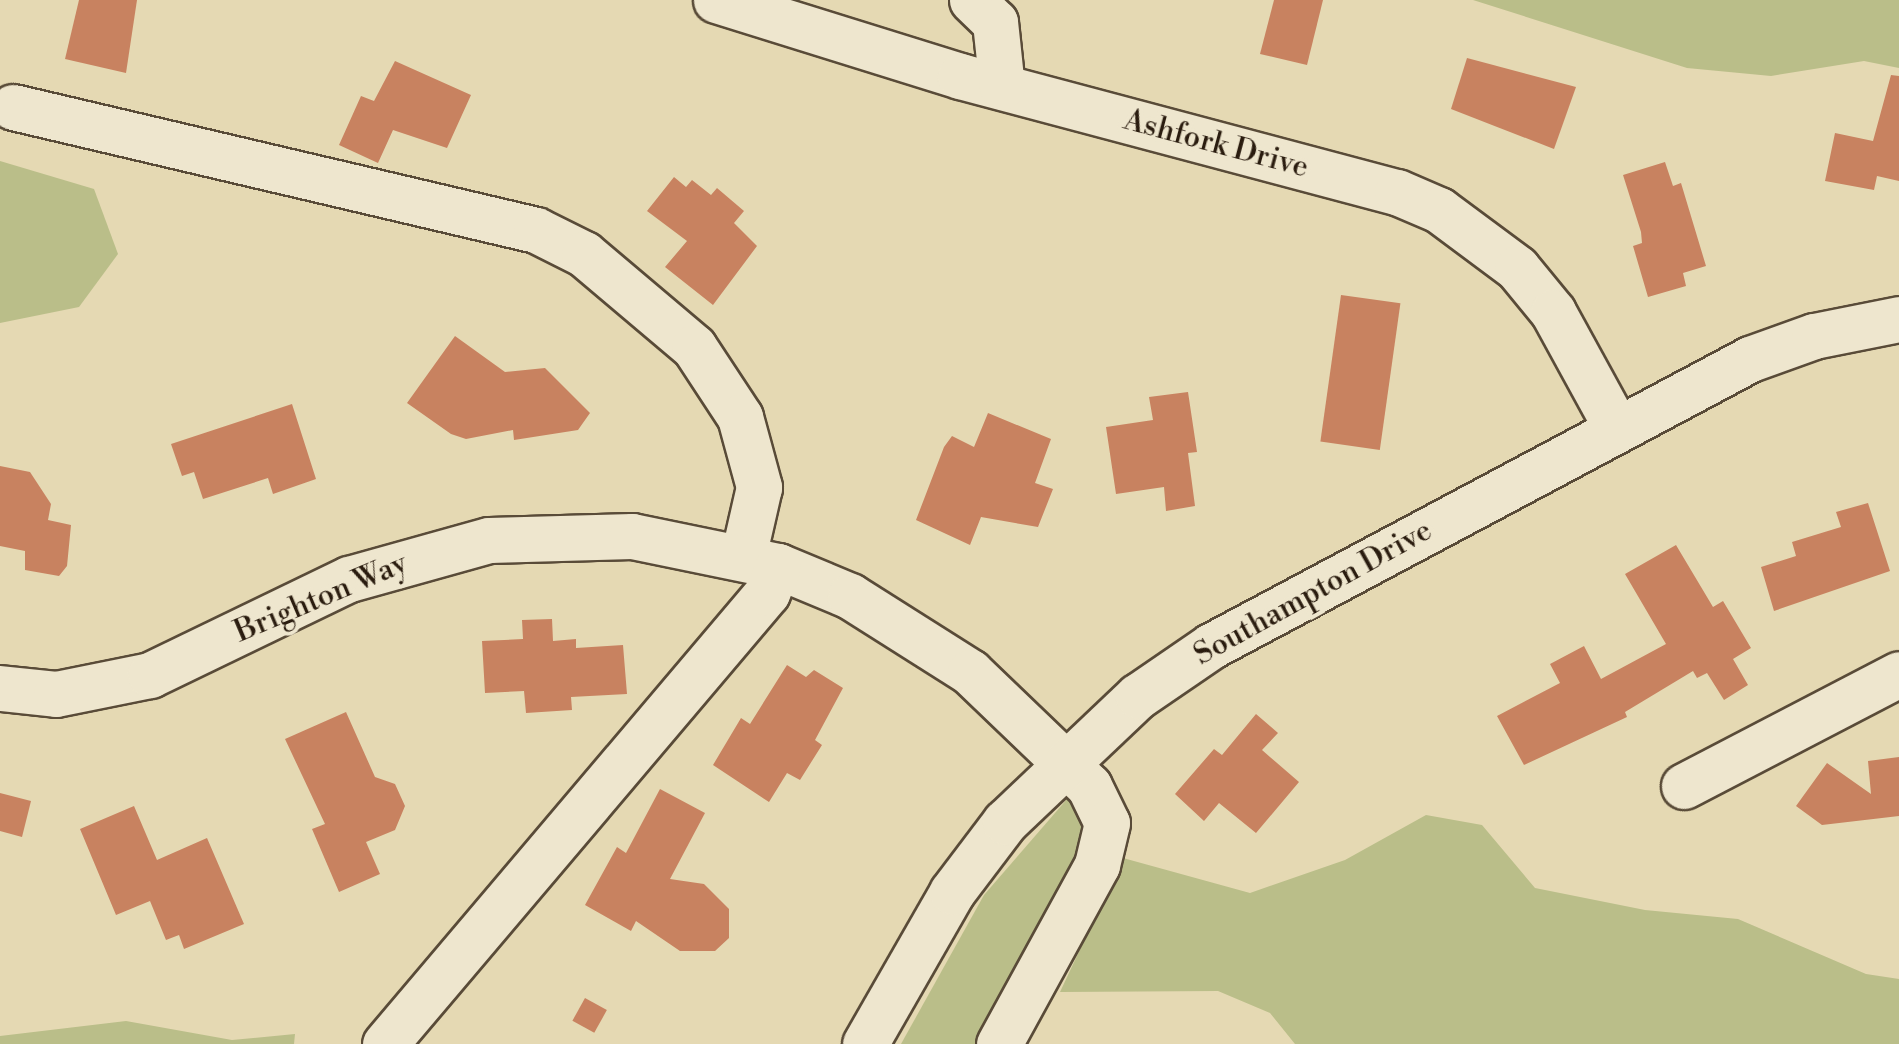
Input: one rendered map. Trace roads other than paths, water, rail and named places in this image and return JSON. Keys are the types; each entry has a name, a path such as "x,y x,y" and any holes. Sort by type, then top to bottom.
{"street":[{"name":"Ashfork Drive","path":"716,0 1002,87 1397,192 1439,210 1517,268 1560,324 1616,429"},
{"path":"972,0 995,22 1002,87"},
{"path":"13,106 536,230 584,254 694,347 740,416 760,487 761,561 767,593 385,1044"},
{"name":"Southampton Drive","path":"865,1044 952,892 1062,761 1138,696 1211,646 1750,359 1814,336 1899,319"},
{"name":"Brighton Way","path":"0,688 56,694 150,676 348,579 488,540 632,536 761,561 913,631 970,672 1089,786 1107,823 1098,865 999,1044"},
{"path":"1684,786 1899,674"}]}
